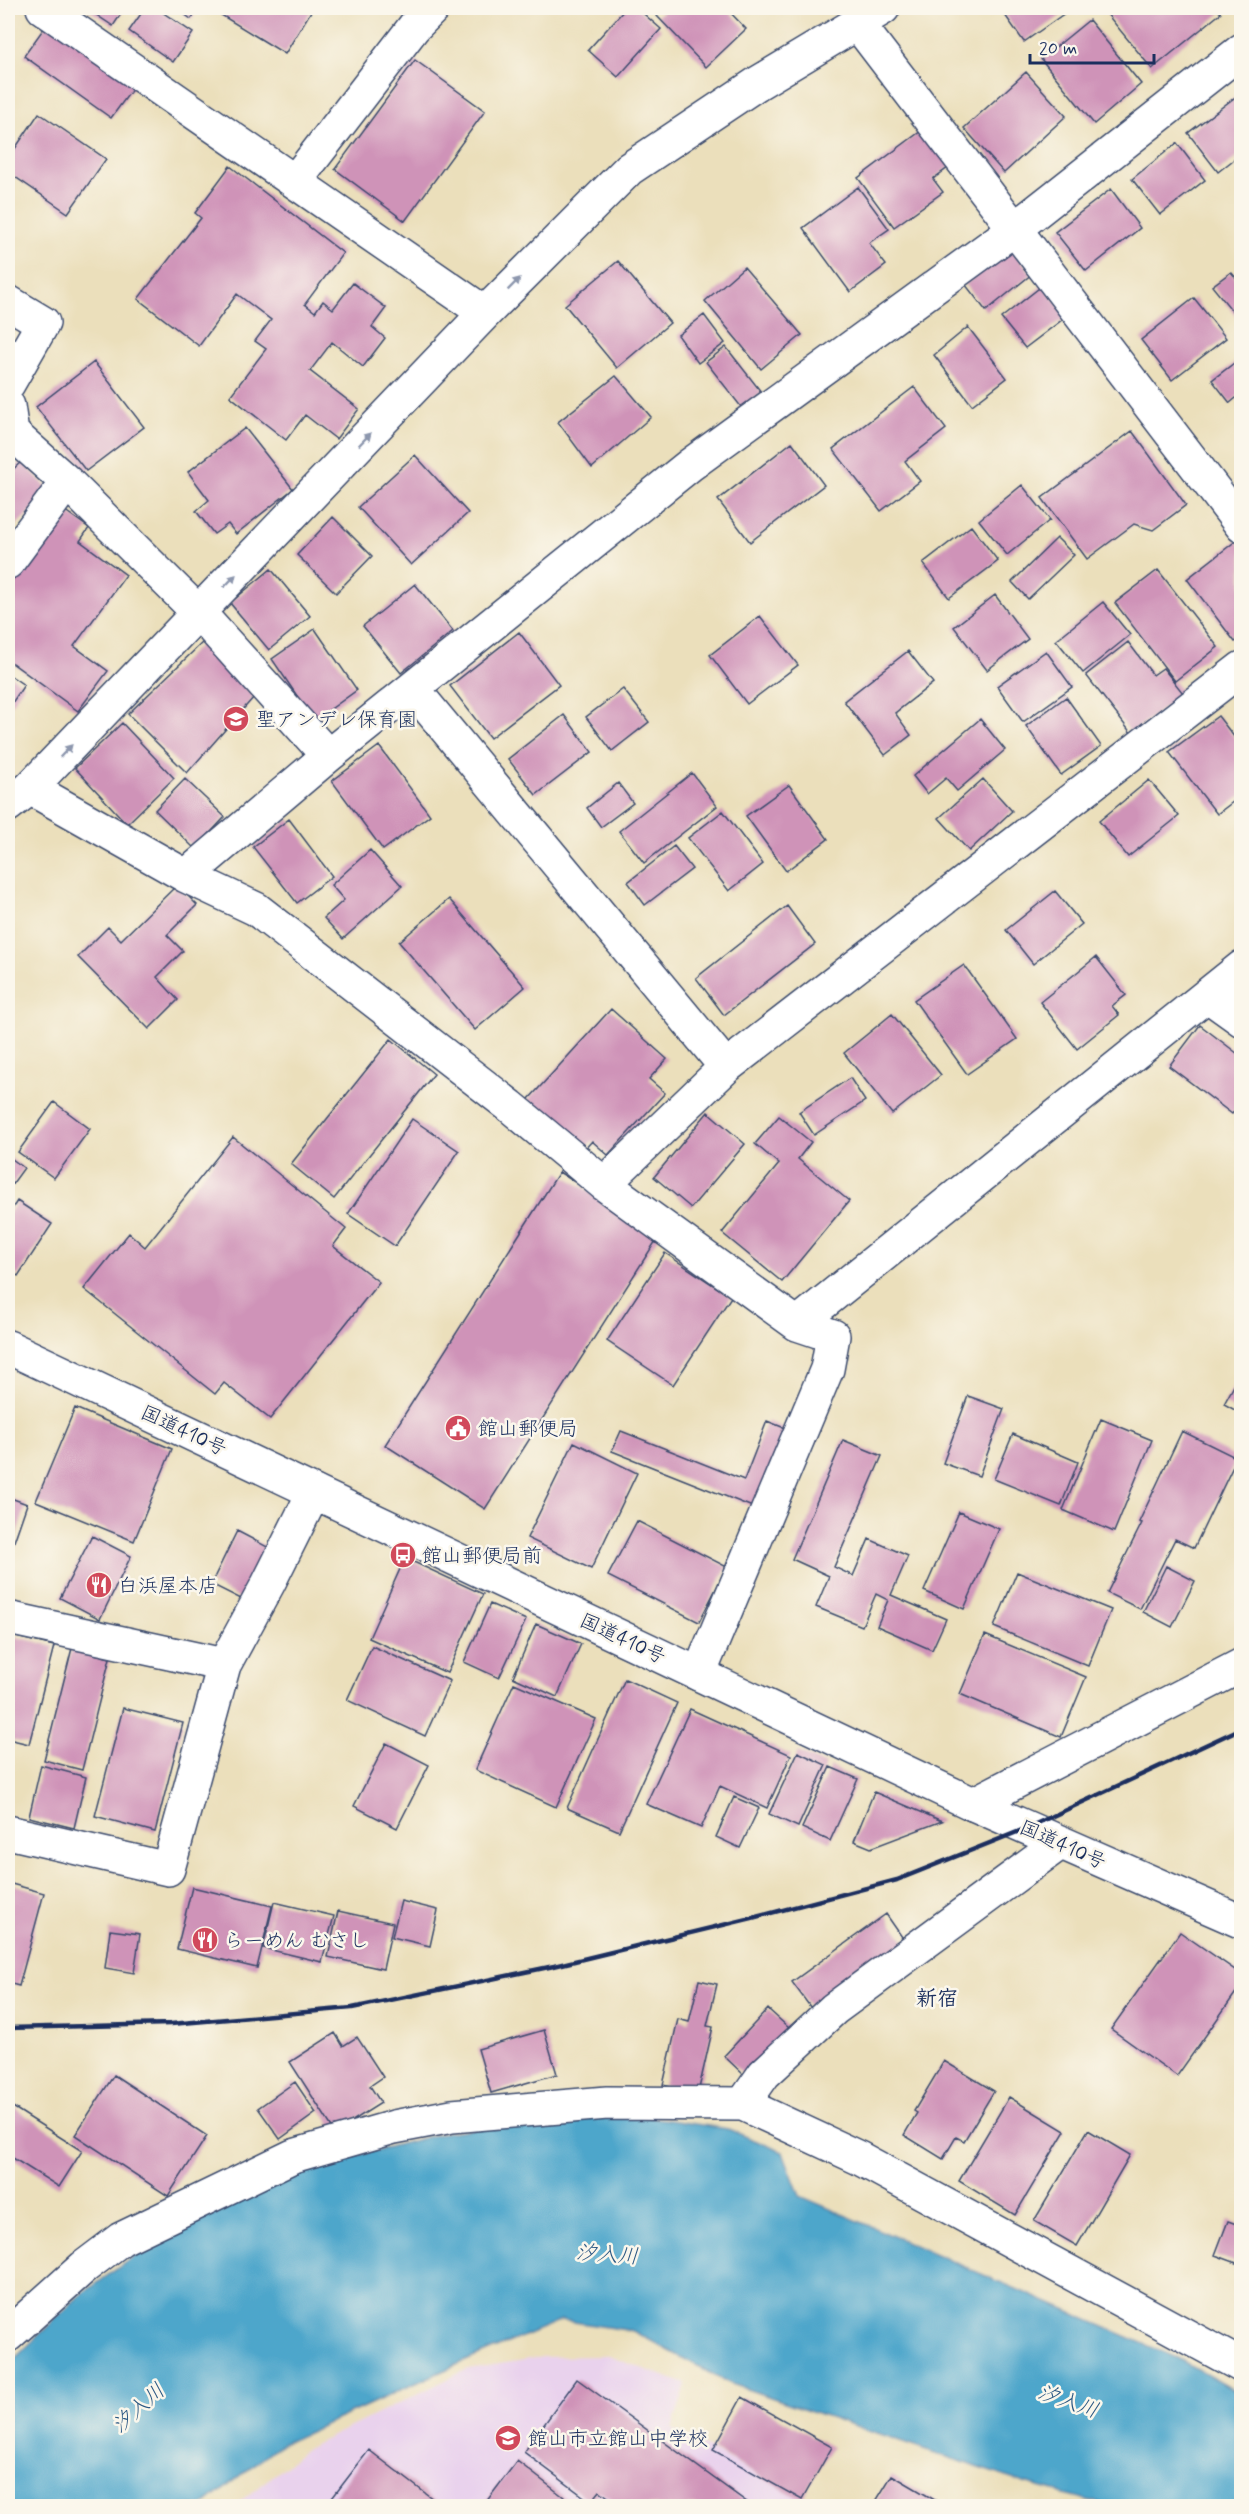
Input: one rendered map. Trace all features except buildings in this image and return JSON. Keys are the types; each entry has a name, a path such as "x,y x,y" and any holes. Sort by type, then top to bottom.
{"main road":[{"path":"43,8 296,180 485,313"},
{"path":"296,180 414,27 433,8"},
{"path":"699,1674 827,1369 833,1336 797,1324 604,1184 510,1106 256,909 19,797 199,613 485,313 629,169 758,83 871,16 1013,230 1242,526"},
{"path":"186,876 328,756 690,465 1013,230 1242,50"},
{"path":"8,302 43,322 8,384"},
{"path":"8,406 12,434 67,482 199,613 328,756"},
{"path":"8,562 67,482"},
{"path":"604,1184 726,1067 1242,668"},
{"path":"412,689 726,1067"},
{"path":"797,1324 1242,967"},
{"path":"1206,995 1242,1020"},
{"name":"国道410号","path":"8,1347 974,1804 1242,1922"},
{"path":"8,1832 168,1869 224,1665 314,1492"},
{"path":"8,1618 224,1665"},
{"path":"974,1804 1242,1665"},
{"path":"743,2104 764,2074 834,2009 1060,1843"},
{"path":"8,2334 84,2267 122,2239 294,2156 394,2127 452,2116 607,2103 743,2104 859,2158 1242,2366"}],"shaded area":[{"name":"館山市立館山中学校","path":"608,2356 686,2384 672,2429 814,2506 234,2506 308,2448 468,2369 543,2357"}],"water":[{"name":"汐入川","path":"610,2111 728,2129 783,2152 800,2196 1179,2359 1241,2394 1241,2506 1111,2506 1024,2483 729,2383 633,2331 561,2320 276,2447 203,2506 8,2506 8,2365 78,2297 173,2228 324,2164 442,2133"}],"railway":[{"path":"8,2028 171,2024 352,2008 554,1966 752,1918 897,1880 1027,1828 1242,1728"}],"place":[{"name":"聖アンデレ保育園","path":"236,719"},
{"name":"館山郵便局","path":"458,1428"},
{"name":"館山郵便局前","path":"403,1555"},
{"name":"白浜屋本店","path":"99,1585"},
{"name":"らーめん むさし","path":"205,1940"},
{"name":"館山市立館山中学校","path":"508,2438"}],"district":[{"name":"新宿","path":"937,1998"}]}
